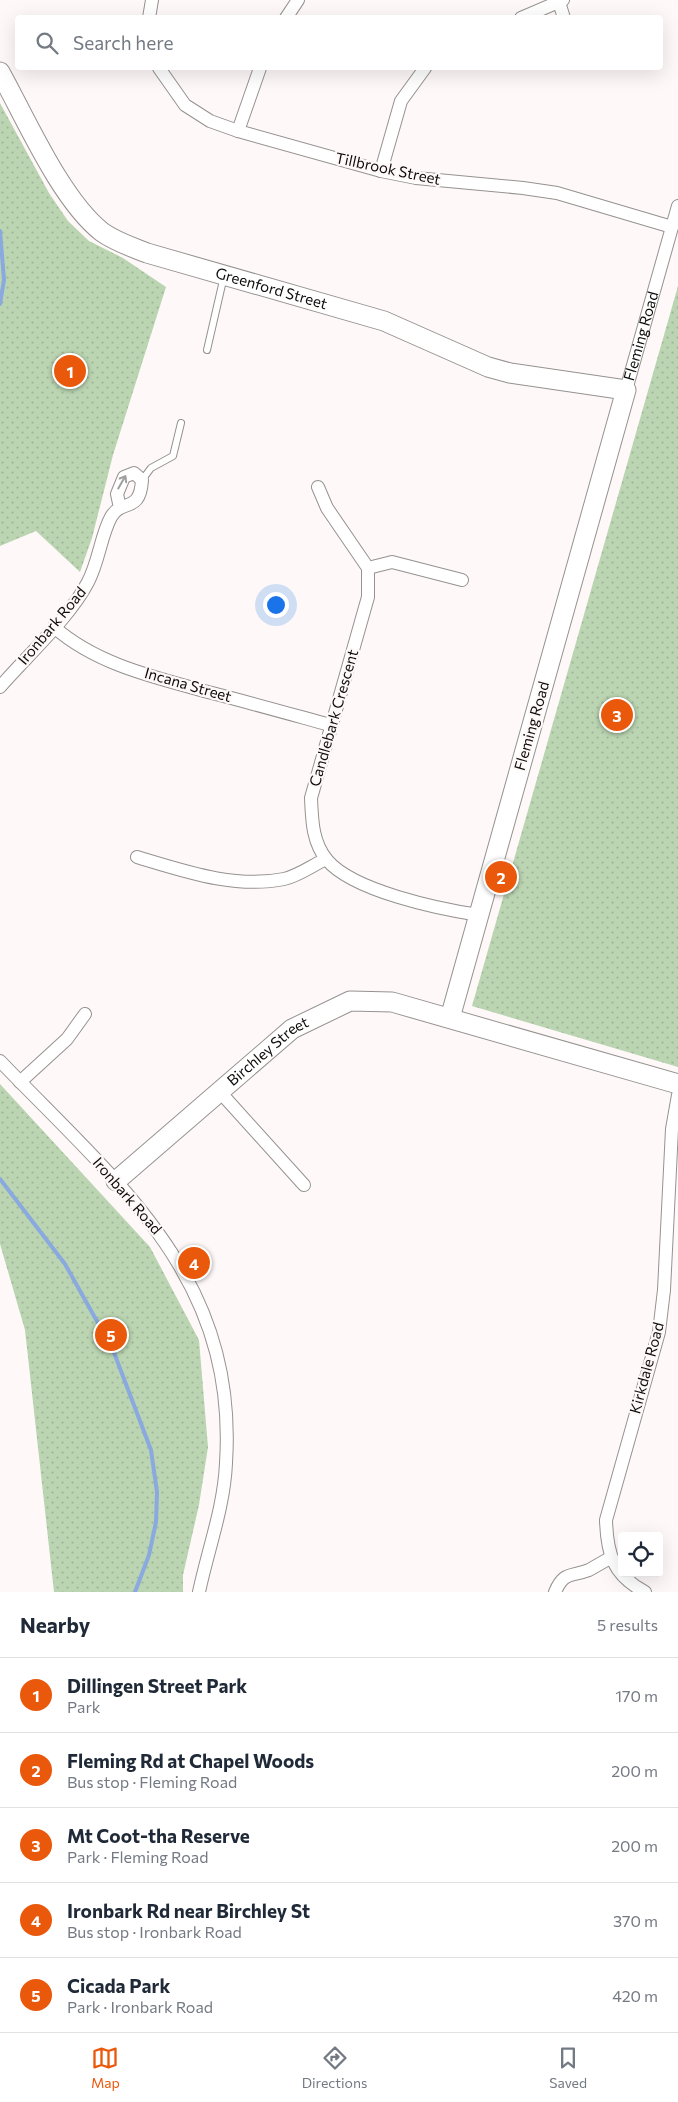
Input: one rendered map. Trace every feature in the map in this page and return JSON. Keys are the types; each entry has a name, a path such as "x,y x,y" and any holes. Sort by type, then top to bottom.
{"street":[{"path":"150,15 152,0"},
{"path":"288,15 298,0"},
{"path":"528,15 561,1 563,15"},
{"name":"Tillbrook Street","path":"159,70 185,105 210,121 238,131 381,171 416,178 557,193 672,227"},
{"path":"238,131 259,70"},
{"path":"381,171 401,101 424,70"},
{"name":"Greenford Street","path":"0,72 67,194 84,215 102,232 118,242 147,253 384,321 488,367 510,373 626,390"},
{"name":"Fleming Road","path":"450,1018 678,206"},
{"name":"Ironbark Road","path":"0,687 54,627 88,584 98,562 112,515 120,508 130,506 140,495 142,480 134,473 124,477 117,494 120,508"},
{"path":"318,487 327,508 368,568 392,562 462,580"},
{"name":"Candlebark Crescent","path":"368,568 368,597 330,725 311,798 313,832 326,859 346,876 373,888 448,911 479,916"},
{"name":"Incana Street","path":"54,627 73,643 101,657 164,680 330,725"},
{"path":"137,857 200,875 245,882 286,879 326,859"},
{"name":"Birchley Street","path":"116,1182 292,1029 350,1001 392,1002 450,1018"},
{"path":"20,1082 67,1039 86,1014"},
{"path":"450,1018 678,1084"},
{"name":"Ironbark Road","path":"0,1061 116,1182 154,1225 184,1272 209,1328 220,1370 227,1417 226,1464 218,1520 199,1592"},
{"path":"220,1092 304,1184"},
{"name":"Kirkdale Road","path":"610,1558 607,1545 606,1520 659,1332 664,1290 672,1128 678,1095"},
{"path":"555,1592 560,1580 567,1575 590,1569 610,1558 620,1573 645,1592"}],"lane":[{"path":"207,350 224,275"},
{"path":"142,480 151,468 172,456 181,423"}],"green space":[{"path":"0,103 49,193 68,221 89,241 123,258 166,287 113,455 92,538 80,572 36,531 0,546"},
{"path":"678,286 678,1067 472,1006"},
{"path":"0,1084 150,1247 199,1340 208,1447 199,1505 183,1575 183,1592 54,1592 25,1330 0,1244"}],"waterway":[{"path":"0,231 4,280 0,304"},
{"path":"0,1179 65,1264 113,1350 151,1450 157,1492 156,1522 149,1555 135,1592"}],"place":[{"name":"Dillingen Street Park","path":"70,371"},
{"name":"Mt Coot-tha Reserve","path":"617,715"},
{"name":"Fleming Rd at Chapel Woods","path":"501,877"},
{"name":"Ironbark Rd near Birchley St","path":"194,1263"},
{"name":"Cicada Park","path":"111,1335"}]}
